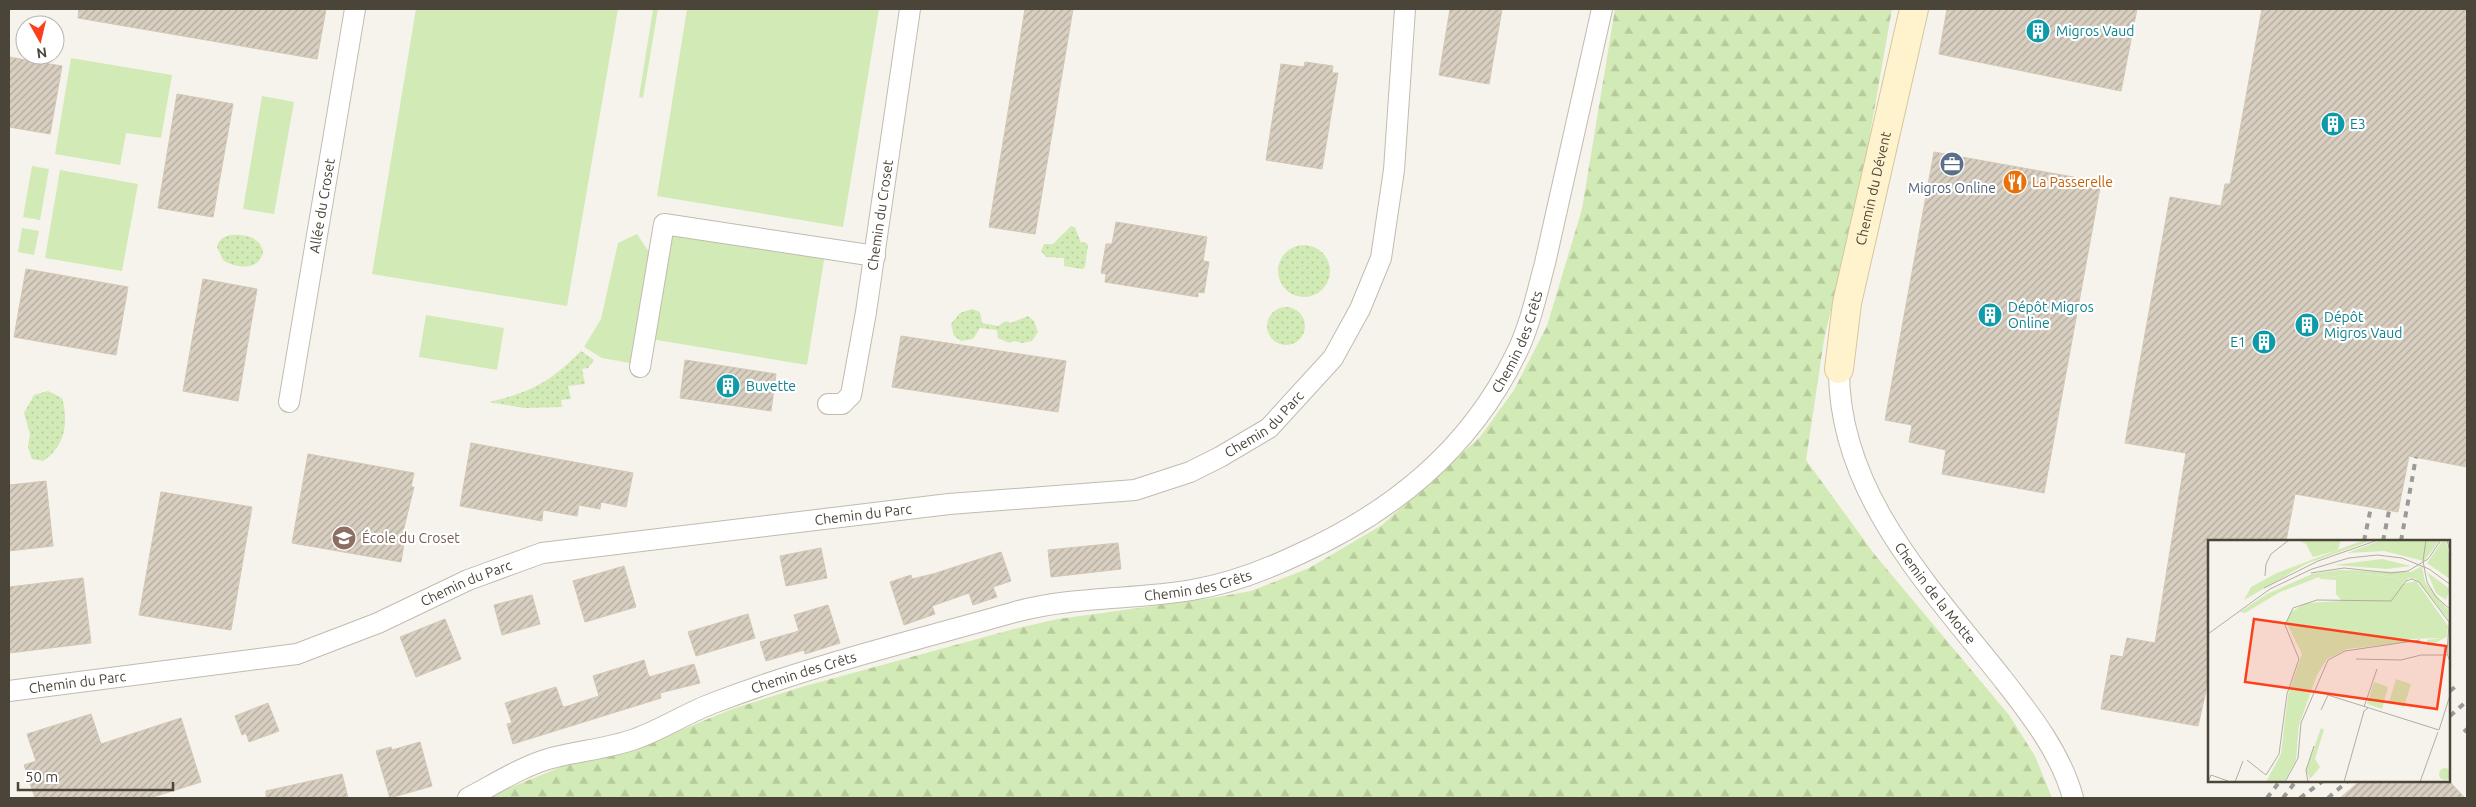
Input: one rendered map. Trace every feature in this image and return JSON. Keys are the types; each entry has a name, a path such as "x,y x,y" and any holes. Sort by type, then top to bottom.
{"street":[{"name":"Allée du Croset","path":"289,402 354,9"},
{"name":"Chemin du Croset","path":"828,404 842,404 852,395 875,256 910,9"},
{"name":"Chemin du Parc","path":"9,691 297,654 378,624 468,580 542,553 930,506 1116,492 1153,485 1181,475 1246,444 1269,428 1333,358 1360,309 1381,258 1394,170 1405,9"},
{"name":"Chemin des Crêts","path":"468,798 500,780 545,760 636,738 715,702 890,648 1034,607 1083,600 1191,590 1235,579 1320,545 1388,506 1445,457 1470,427 1517,353 1534,304 1545,263 1602,9"},
{"name":"Chemin du Dévent","path":"1839,369 1847,302 1914,9"},
{"path":"640,367 664,224 875,256"},
{"name":"Chemin de la Motte","path":"1839,369 1841,405 1850,446 1877,510 1912,563 2024,705 2043,733 2064,774 2073,798"}],"green space":[{"path":"416,9 618,9 567,306 372,274"},
{"path":"653,9 658,9 643,98 639,97"},
{"path":"687,9 879,9 843,227 657,196"},
{"path":"1615,9 1892,9 1865,162 1824,340 1806,460 1875,555 2009,715 2035,756 2052,798 493,798 492,795 563,766 635,749 732,709 805,686 1014,629 1058,619 1251,591 1309,568 1382,525 1480,437 1514,390 1547,326 1582,209"},
{"path":"71,58 172,75 161,138 126,133 120,165 55,154"},
{"path":"262,96 294,102 274,214 243,209"},
{"path":"32,166 49,169 40,220 23,217"},
{"path":"60,170 138,184 122,271 45,258"},
{"path":"1071,226 1075,227 1081,243 1085,242 1088,245 1085,267 1082,269 1064,266 1064,258 1046,257 1041,251 1044,244 1053,244"},
{"path":"22,228 39,231 34,255 18,252"},
{"path":"670,233 825,254 807,365 651,339"},
{"path":"637,234 653,258 635,364 602,358 584,347 601,319 618,243"},
{"path":"231,235 251,237 259,242 263,251 258,262 253,265 241,266 223,260 217,247 222,239"},
{"path":"1304,245 1314,247 1322,253 1328,261 1330,271 1328,281 1322,289 1314,295 1304,297 1294,295 1286,289 1280,281 1278,271 1280,261 1286,253 1294,247"},
{"path":"1286,307 1299,313 1305,326 1299,339 1286,345 1273,339 1267,326 1273,313"},
{"path":"972,309 980,312 982,323 998,326 1006,321 1011,323 1028,316 1034,321 1038,332 1032,341 1022,343 1014,341 1009,343 998,338 997,330 980,328 973,339 961,341 954,336 951,324 960,313"},
{"path":"426,315 504,328 497,370 419,357"},
{"path":"581,351 594,360 588,368 582,369 585,384 568,386 571,399 561,400 562,407 524,408 489,402 529,390 540,384 560,371"},
{"path":"48,391 62,398 65,425 61,441 56,449 43,461 32,459 28,447 30,434 24,413 34,395"}],"building":[{"path":"79,9 326,9 317,59 78,18"},
{"path":"1025,9 1073,9 1035,234 989,227"},
{"path":"1450,9 1502,9 1489,84 1439,75"},
{"name":"Migros Vaud","path":"1947,9 2137,9 2121,91 1939,54"},
{"name":"Dépôt Migros Vaud","path":"2262,9 2467,9 2467,467 2409,456 2398,512 2295,494 2286,540 2208,540 2208,682 2198,726 2101,709 2111,655 2123,657 2127,638 2155,643 2186,453 2125,443 2170,197 2221,206 2225,184 2230,184"},
{"path":"9,57 15,58 15,65 62,66 50,134 9,127"},
{"path":"1305,62 1333,66 1332,73 1338,73 1322,169 1266,160 1281,64 1304,67"},
{"path":"177,94 233,104 213,217 158,208"},
{"name":"Dépôt Migros Online","path":"1934,152 2101,182 2044,493 1942,474 1946,450 1909,442 1912,425 1885,420"},
{"path":"1116,222 1207,237 1203,261 1209,262 1204,293 1198,292 1198,297 1105,282 1106,274 1101,273 1106,244 1112,244"},
{"path":"26,269 128,287 116,355 14,337"},
{"path":"203,279 257,289 238,401 183,391"},
{"path":"901,336 1066,361 1058,412 892,387"},
{"name":"Buvette","path":"685,360 776,374 771,411 680,398"},
{"path":"471,443 633,473 626,507 601,502 600,509 579,505 577,516 543,510 542,521 460,506"},
{"path":"308,454 414,473 411,487 414,487 402,536 405,537 401,562 292,543"},
{"path":"46,481 53,546 9,551 9,485"},
{"path":"161,492 252,507 231,630 139,615"},
{"path":"1118,543 1121,569 1051,577 1048,550"},
{"path":"821,548 827,578 786,586 780,556"},
{"path":"1001,552 1011,581 993,587 997,597 973,605 969,593 932,606 935,614 904,625 890,582 911,575 912,579 933,574"},
{"path":"624,566 636,607 585,622 573,581"},
{"path":"83,578 91,643 9,653 9,587"},
{"path":"532,595 540,624 502,635 494,605"},
{"path":"828,605 840,643 805,654 804,650 766,661 760,642 799,631 794,615"},
{"path":"748,614 755,638 696,656 688,632"},
{"path":"445,619 461,659 416,677 400,637"},
{"path":"644,660 649,677 694,664 700,683 660,693 661,698 513,744 507,724 512,723 505,703 556,687 563,707 568,706 599,696 593,676"},
{"path":"268,703 279,731 249,742 246,733 242,735 235,716"},
{"path":"91,714 101,744 181,718 201,782 150,798 35,798 24,765 36,761 27,734"},
{"path":"420,742 432,786 390,798 376,751 391,747 392,750"},
{"path":"342,774 348,798 266,798 266,791"},
{"path":"2359,782 2450,782 2465,798 2340,798"}],"railway":[{"path":"2401,540 2416,457"},
{"path":"2364,540 2371,507"},
{"path":"2383,540 2389,511"},
{"path":"2451,690 2455,687"},
{"path":"2451,715 2467,701"},
{"path":"2464,732 2467,729"},
{"path":"2267,798 2279,782"},
{"path":"2283,798 2295,782"},
{"path":"2300,798 2322,782"},
{"path":"2328,798 2347,782"}],"place":[{"name":"Migros Vaud","path":"2038,31"},
{"name":"E3","path":"2333,124"},
{"name":"Migros Online","path":"1952,164"},
{"name":"La Passerelle","path":"2015,182"},
{"name":"Dépôt Migros Online","path":"1990,315"},
{"name":"Dépôt Migros Vaud","path":"2307,325"},
{"name":"E1","path":"2264,342"},
{"name":"Buvette","path":"728,386"},
{"name":"École du Croset","path":"344,538"}]}
